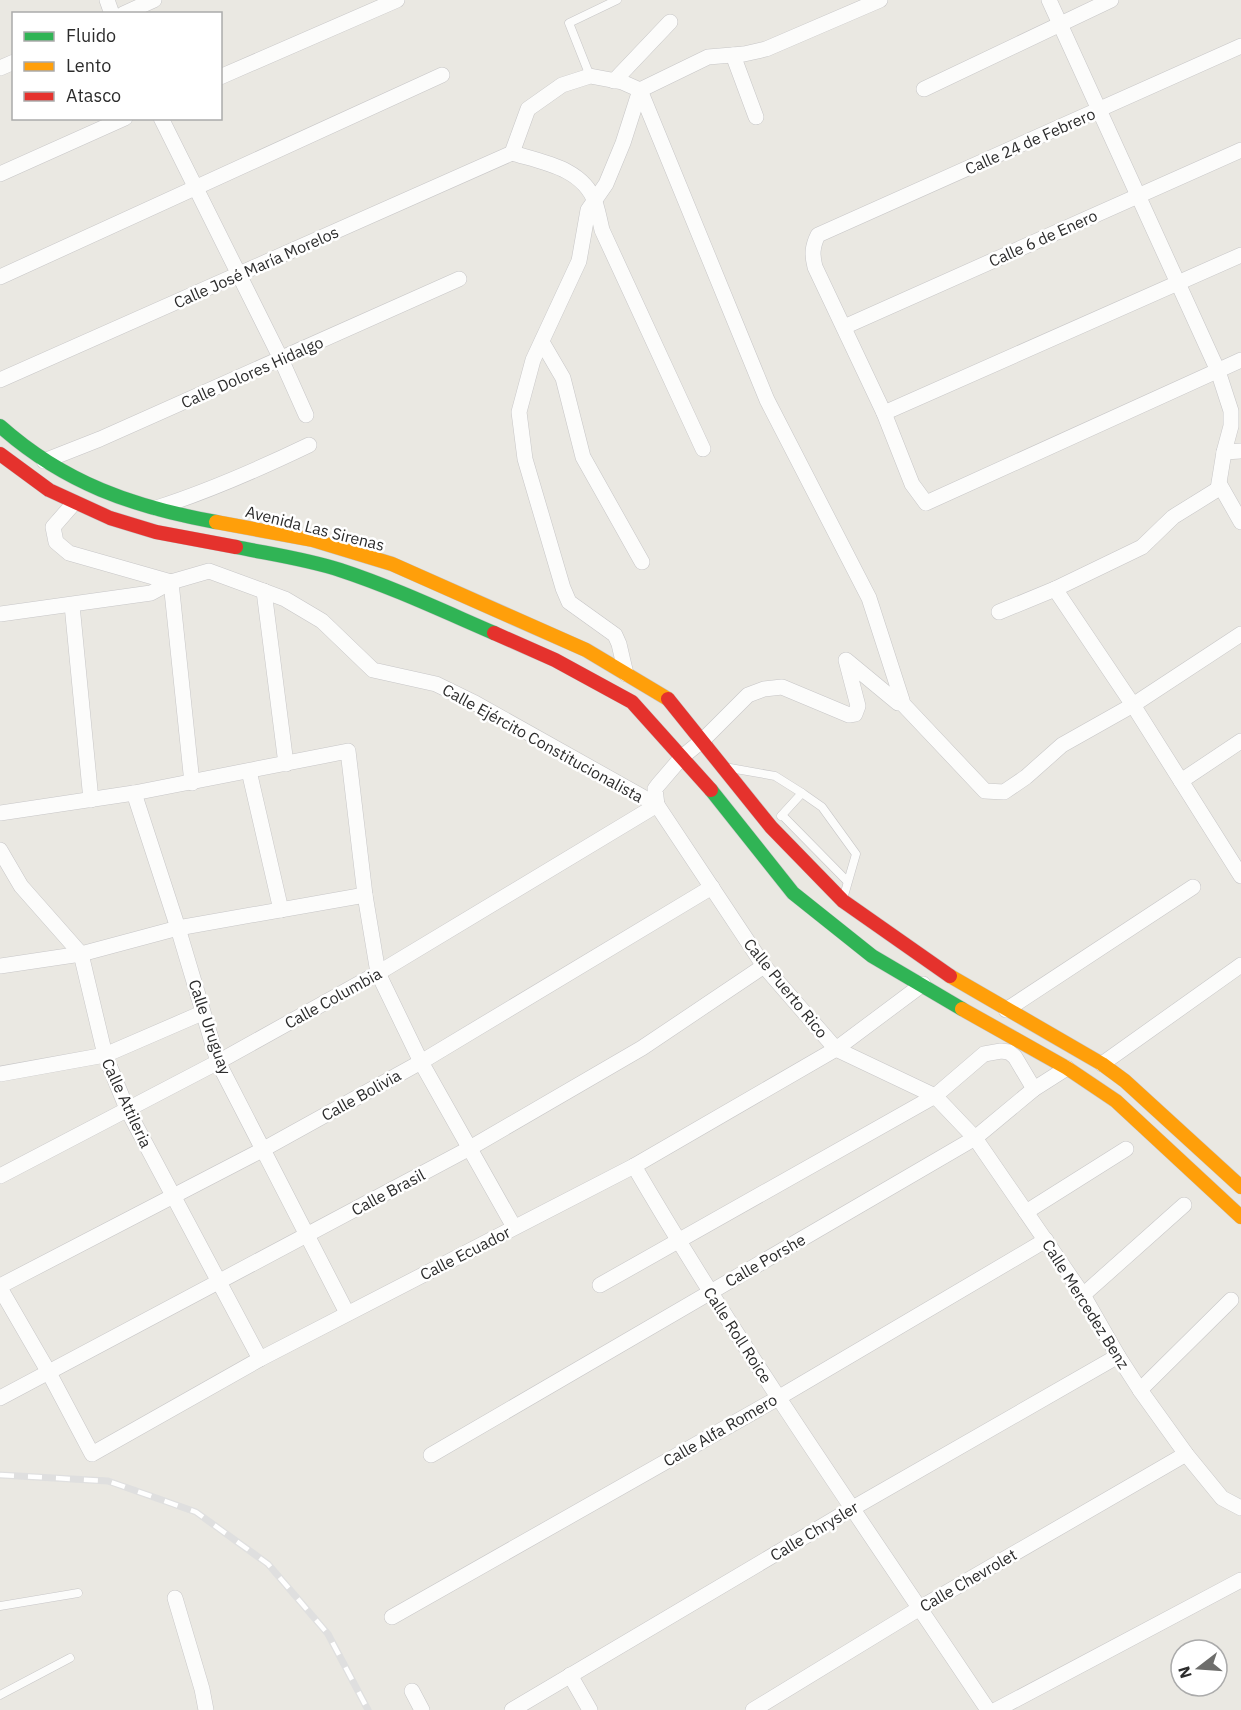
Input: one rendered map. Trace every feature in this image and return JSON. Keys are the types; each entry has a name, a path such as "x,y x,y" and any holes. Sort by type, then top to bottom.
{"main road":[{"name":"Avenida Las Sirenas","path":"0,426 45,461 80,482 111,495 199,519 289,535 368,555 586,650 671,701 771,827 843,901 945,973 1102,1064 1125,1081 1240,1185"},
{"name":"Avenida Las Sirenas","path":"0,454 49,490 111,518 156,532 305,560 340,570 391,589 555,660 633,702 707,785 793,893 872,956 923,984 1013,1047 1067,1068 1116,1101 1238,1215"}],"street":[{"path":"127,12 154,0"},
{"path":"222,76 397,0"},
{"path":"703,449 602,230 595,200 584,183 558,166 512,153 528,109 562,85 590,76 640,90 708,57 766,49 880,0"},
{"path":"1049,0 1218,371 1231,411 1231,426 1218,489"},
{"path":"924,89 1111,0"},
{"path":"614,81 670,22"},
{"name":"Calle 24 de Febrero","path":"844,327 815,267 813,245 818,235 1241,46"},
{"path":"733,55 756,117"},
{"path":"0,277 442,75"},
{"path":"626,674 615,635 569,602 552,554 525,459 519,412 533,360 579,261 588,210 606,184 623,143 640,90"},
{"path":"640,90 767,400 869,598 901,702"},
{"path":"0,174 121,120"},
{"path":"162,120 281,359 306,415"},
{"name":"Calle 6 de Enero","path":"844,327 1241,150"},
{"name":"Calle José María Morelos","path":"0,380 512,153"},
{"path":"884,414 1241,255"},
{"name":"Calle Dolores Hidalgo","path":"45,461 459,279"},
{"path":"844,327 884,414 912,484 926,503 1241,360"},
{"path":"542,342 563,378 583,457 642,562"},
{"path":"156,508 241,477 309,445"},
{"path":"1224,452 1241,451"},
{"path":"999,612 1055,589 1142,547 1173,517 1218,489 1220,485 1241,522"},
{"path":"74,502 53,527 56,542 69,553 171,582 192,783"},
{"name":"Calle Ejército Constitucionalista","path":"0,614 152,593 171,582 209,571 285,599 322,621 373,670 436,684 475,703 657,805"},
{"path":"1055,589 1238,866"},
{"path":"264,591 286,764"},
{"path":"72,605 91,800"},
{"path":"657,805 655,789 682,757 703,740 748,695 764,689 782,687 849,715 855,714 858,706 846,660 849,660 898,703 901,702 985,791 1004,792 1026,777 1062,745 1133,705 1241,634"},
{"path":"1181,781 1241,741"},
{"path":"0,813 192,783 348,751 365,895 378,973 421,1062 514,1227"},
{"path":"249,771 281,910"},
{"name":"Calle Uruguay","path":"134,793 218,1062 347,1313"},
{"name":"Calle Puerto Rico","path":"657,805 765,966 836,1049 935,1096"},
{"name":"Calle Columbia","path":"0,1176 218,1062 378,973 657,805"},
{"name":"Calle Attileria","path":"0,850 21,886 81,954 105,1055 127,1109 260,1359"},
{"name":"Calle Bolivia","path":"0,1287 172,1195 262,1150 421,1062 712,887"},
{"path":"1006,1010 1193,887"},
{"path":"0,966 81,954 178,928 365,895"},
{"path":"1102,1064 1241,965"},
{"name":"Calle Brasil","path":"0,1398 470,1148 642,1048 765,966"},
{"name":"Calle Ecuador","path":"48,1371 92,1454 260,1359 634,1166 836,1049 923,984"},
{"path":"0,1074 105,1055 202,1012"},
{"path":"600,1285 935,1096 984,1054 1013,1047 1016,1057 1035,1089"},
{"name":"Calle Porshe","path":"431,1455 975,1138 1035,1089 1067,1068"},
{"name":"Calle Mercedez Benz","path":"935,1096 975,1138 1083,1295 1140,1390 1186,1454 1222,1498 1241,1508"},
{"path":"1026,1212 1126,1149"},
{"name":"Calle Roll Roice","path":"634,1166 777,1398 988,1710"},
{"path":"1083,1295 1184,1204"},
{"name":"Calle Alfa Romero","path":"392,1617 777,1398 1046,1240"},
{"path":"0,1287 48,1371"},
{"path":"1140,1390 1231,1300"},
{"name":"Calle Chrysler","path":"512,1710 853,1508 1118,1356"},
{"name":"Calle Chevrolet","path":"753,1710 920,1608 1186,1454"},
{"path":"996,1710 1241,1580"},
{"path":"175,1598 206,1710"},
{"path":"570,1675 590,1710"},
{"path":"412,1691 422,1710"}],"lane":[{"path":"590,76 569,23 617,0"},
{"path":"723,767 775,776 822,807 856,854 843,901"},
{"path":"771,827 802,793"},
{"path":"782,815 847,881"},
{"path":"0,1606 78,1593"},
{"path":"0,1695 70,1658"}],"railway":[{"path":"0,1475 108,1481 196,1512 268,1564 328,1634 368,1710"}],"traffic: fast":[{"path":"0,426 49,463 101,490 156,509 216,522"},
{"path":"236,547 340,570 494,633"},
{"path":"711,790 793,893 872,956 962,1009"}],"traffic: slow":[{"path":"216,522 313,540 392,564 586,650 668,699"},
{"path":"950,976 1102,1064 1125,1081 1241,1187"},
{"path":"962,1009 1067,1068 1116,1101 1241,1217"}],"traffic: jam":[{"path":"0,454 49,490 110,518 156,532 236,547"},
{"path":"494,633 555,660 632,702 711,790"},
{"path":"668,699 771,827 843,901 950,976"}]}
